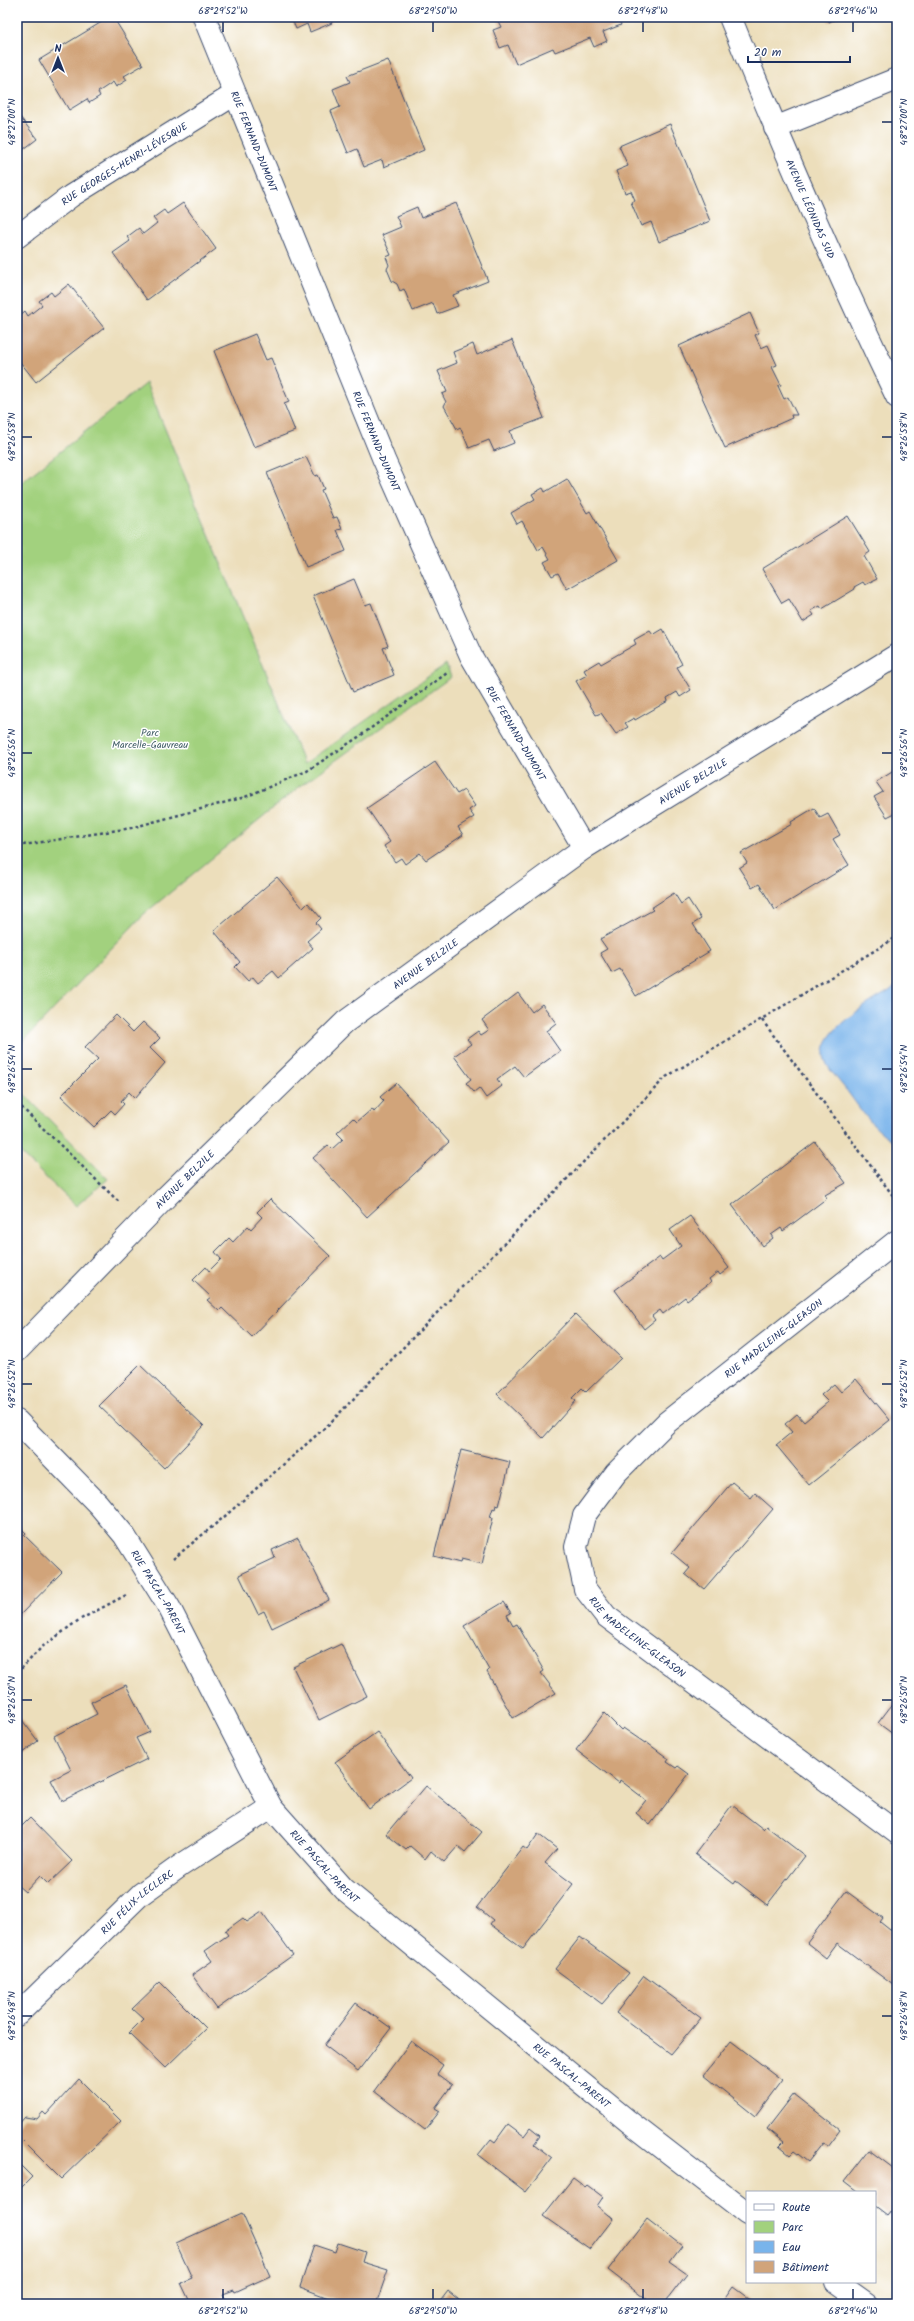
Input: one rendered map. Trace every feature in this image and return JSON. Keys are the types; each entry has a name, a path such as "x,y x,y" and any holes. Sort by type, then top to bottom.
{"street":[{"name":"RUE FERNAND-DUMONT","path":"204,17 384,460 471,656 584,848"},
{"name":"AVENUE LÉONIDAS SUD","path":"730,17 775,128 864,328 897,397"},
{"path":"775,128 897,79"},
{"name":"RUE GEORGES-HENRI-LÉVESQUE","path":"17,237 71,196 235,94"},
{"name":"AVENUE BELZILE","path":"17,1351 141,1224 345,1022 584,848 897,655"},
{"name":"RUE MADELEINE-GLEASON","path":"897,1241 666,1423 616,1473 584,1516 576,1547 585,1590 606,1616 897,1833"},
{"name":"RUE PASCAL-PARENT","path":"17,1421 98,1504 124,1535 151,1575 271,1807 344,1890 628,2121 746,2212"},
{"name":"RUE FÉLIX-LECLERC","path":"17,2015 141,1894 180,1866 271,1807"},
{"path":"837,2283 867,2304"}],"path":[{"path":"17,846 131,828 245,797 307,771 360,736 471,656"},
{"path":"17,1673 42,1647 79,1620 123,1597 224,1517 328,1425 666,1077 897,937"},
{"path":"762,1020 897,1201"},
{"path":"17,1103 141,1224"}],"green space":[{"name":"Parc Marcelle-Gauvreau","path":"146,383 304,764 446,664 451,677 299,787 144,914 17,1048 17,486"},
{"path":"17,1087 108,1179 76,1206 17,1150"}],"water":[{"path":"897,986 897,1142 883,1134 865,1116 829,1068 825,1060 824,1049 829,1038 849,1017"}],"building":[{"path":"110,17 113,17 143,65 124,76 127,80 116,87 113,82 98,92 100,96 89,103 87,99 69,110 39,60"},
{"path":"291,17 329,17 332,23 310,32 307,24 296,29"},
{"path":"496,17 617,17 621,25 603,32 607,41 594,47 590,38 555,52 553,48 516,64 508,45 500,48 493,30 501,27"},
{"path":"827,17 840,17 829,22"},
{"path":"388,60 424,150 384,167 382,160 364,167 357,149 348,153 331,111 340,107 333,89 350,82 347,76"},
{"path":"17,113 37,139 24,149 20,144 17,147"},
{"path":"670,124 710,221 659,242 651,222 641,226 631,202 635,200 631,191 625,193 616,171 628,166 619,146"},
{"path":"183,203 216,249 147,300 113,253 130,241 127,237 139,228 143,234 157,223 153,218 164,210 167,214"},
{"path":"456,203 488,281 453,295 458,306 437,314 433,303 413,311 404,289 400,291 397,284 392,281 387,269 389,265 386,257 391,255 382,235 401,227 396,216 417,207 421,218"},
{"path":"69,284 104,328 36,382 17,358 17,318 25,311 28,316 42,305 39,301 51,292 54,296"},
{"path":"750,313 759,333 755,335 761,348 768,345 777,365 772,367 781,385 778,386 784,399 788,397 797,415 791,415 792,418 725,448 679,346"},
{"path":"255,334 266,360 271,358 289,402 284,404 295,431 254,447 214,351"},
{"path":"512,340 544,418 510,431 514,443 494,451 489,440 469,448 460,427 457,429 444,406 446,402 442,394 447,392 438,371 457,363 453,352 473,344 477,355"},
{"path":"306,457 315,476 318,475 324,489 321,490 333,518 337,517 342,529 337,530 346,551 306,567 267,473"},
{"path":"567,479 587,513 590,511 618,560 567,589 558,573 552,576 544,562 550,559 543,547 538,550 522,521 517,524 511,513 535,499 532,494 543,488 545,492"},
{"path":"848,516 870,552 864,556 877,579 865,585 863,582 854,587 855,589 822,609 820,606 811,611 814,615 803,622 789,599 782,603 762,569"},
{"path":"354,579 365,605 371,603 388,646 383,648 394,675 353,692 313,596"},
{"path":"663,629 682,664 677,667 691,690 680,697 677,692 667,698 668,701 635,720 634,718 625,723 628,727 616,734 601,713 596,715 576,681 587,675 584,670 599,661 601,664 636,644 634,640 650,631 653,635"},
{"path":"435,762 457,794 464,790 475,806 469,810 474,817 458,827 463,835 426,860 420,853 405,864 401,858 395,862 384,846 390,842 367,808"},
{"path":"897,769 897,816 895,813 887,817 874,797 883,792 876,782"},
{"path":"814,808 820,818 828,814 840,835 833,839 849,865 775,910 759,884 752,888 739,868 747,863 741,853 792,824 791,822"},
{"path":"277,877 303,908 308,903 321,918 316,923 321,929 307,941 313,948 279,978 273,971 258,983 253,977 248,981 235,967 240,962 214,931"},
{"path":"674,893 681,904 688,899 701,919 693,924 710,951 636,996 620,969 612,973 600,953 607,949 600,939 653,910 651,908"},
{"path":"518,993 532,1012 542,1004 556,1023 546,1031 560,1051 524,1077 515,1066 497,1079 502,1086 486,1098 479,1088 474,1092 466,1083 471,1079 454,1056 471,1044 467,1039 478,1031 481,1035 489,1030 482,1020"},
{"path":"116,1015 133,1032 143,1022 160,1038 150,1048 165,1063 135,1098 129,1092 121,1101 124,1104 115,1114 111,1110 94,1127 61,1096 98,1059 85,1047"},
{"path":"396,1083 449,1142 367,1217 313,1158 328,1145 332,1149 343,1139 337,1133 353,1118 357,1122 372,1109 374,1112 384,1101 380,1097"},
{"path":"815,1142 846,1183 825,1195 827,1198 783,1231 781,1228 771,1235 773,1238 763,1246 732,1205"},
{"path":"270,1199 330,1256 252,1337 222,1308 219,1311 207,1300 211,1297 193,1280 206,1267 209,1271 221,1259 215,1252 229,1238 233,1242 248,1226 251,1229 262,1217 257,1212"},
{"path":"690,1216 729,1268 720,1275 718,1272 709,1279 711,1282 687,1300 685,1297 663,1314 660,1310 652,1316 655,1320 644,1329 615,1290 660,1257 662,1260 681,1246 670,1230"},
{"path":"575,1314 621,1358 586,1392 582,1388 572,1398 576,1401 543,1438 497,1394"},
{"path":"140,1365 204,1426 164,1468 99,1406"},
{"path":"856,1379 890,1420 809,1485 776,1445 792,1432 785,1424 797,1414 804,1422 828,1402 821,1395 834,1384 841,1392"},
{"path":"461,1450 510,1462 499,1506 496,1505 495,1509 493,1508 490,1517 493,1518 482,1564 461,1559 460,1563 434,1556"},
{"path":"732,1482 751,1498 755,1493 773,1509 704,1589 685,1574 690,1568 672,1553"},
{"path":"17,1524 26,1533 24,1535 62,1572 18,1617"},
{"path":"298,1538 329,1600 272,1628 264,1611 258,1614 239,1575 275,1558 272,1550"},
{"path":"504,1602 511,1613 507,1615 513,1626 517,1624 544,1671 541,1673 556,1693 513,1718 487,1672 489,1670 464,1626"},
{"path":"341,1644 367,1696 319,1720 293,1667"},
{"path":"126,1685 150,1732 136,1738 147,1759 62,1801 51,1780 71,1770 54,1736 97,1714 91,1702"},
{"path":"897,1698 897,1737 878,1723"},
{"path":"604,1713 621,1730 623,1728 645,1743 646,1742 669,1759 667,1762 676,1768 678,1766 689,1774 650,1825 636,1813 646,1800 620,1780 619,1783 576,1750"},
{"path":"19,1716 38,1741 17,1757 17,1717"},
{"path":"377,1732 411,1778 369,1809 335,1762"},
{"path":"426,1786 482,1832 465,1852 458,1846 444,1862 431,1851 425,1859 410,1846 406,1850 386,1834"},
{"path":"732,1805 763,1829 766,1826 805,1856 767,1905 736,1881 734,1884 695,1854"},
{"path":"30,1818 72,1861 48,1884 40,1876 25,1892 17,1885 17,1831"},
{"path":"538,1834 557,1849 545,1863 573,1884 523,1949 490,1924 493,1920 477,1907 523,1847 527,1850"},
{"path":"846,1891 883,1918 880,1922 890,1930 893,1926 897,1929 897,1988 837,1943 826,1958 807,1943"},
{"path":"262,1912 293,1955 217,2009 192,1975 212,1961 205,1951 228,1935 225,1931 243,1918 247,1922"},
{"path":"580,1937 629,1973 602,2004 555,1969"},
{"path":"644,1976 701,2018 671,2054 616,2013"},
{"path":"160,1982 206,2028 165,2068 129,2033 143,2019 132,2009"},
{"path":"356,2003 391,2028 358,2071 324,2045"},
{"path":"411,2041 443,2065 437,2074 452,2085 435,2108 440,2111 425,2130 374,2091"},
{"path":"731,2041 782,2080 755,2116 704,2075"},
{"path":"79,2079 121,2121 61,2179 17,2135 17,2126 25,2117 37,2119 43,2112 46,2115"},
{"path":"794,2094 840,2130 828,2146 823,2143 808,2162 794,2151 790,2155 779,2146 783,2142 767,2129"},
{"path":"508,2124 524,2136 530,2128 540,2136 534,2144 552,2158 526,2192 478,2155 491,2139 495,2142"},
{"path":"869,2150 897,2171 897,2205 888,2216 876,2207 876,2191 856,2191 844,2182"},
{"path":"17,2162 32,2177 17,2192"},
{"path":"573,2178 585,2187 587,2185 603,2197 597,2206 613,2219 590,2249 543,2216"},
{"path":"242,2213 270,2276 235,2292 234,2290 223,2294 227,2302 222,2304 191,2304 181,2283 192,2278 176,2243"},
{"path":"647,2219 682,2246 670,2262 687,2274 664,2304 652,2304 608,2270"},
{"path":"338,2243 365,2252 362,2262 388,2270 376,2304 344,2304 300,2287 314,2245 335,2252"},
{"path":"733,2287 756,2304 721,2304"},
{"path":"448,2291 464,2304 438,2304"}]}
